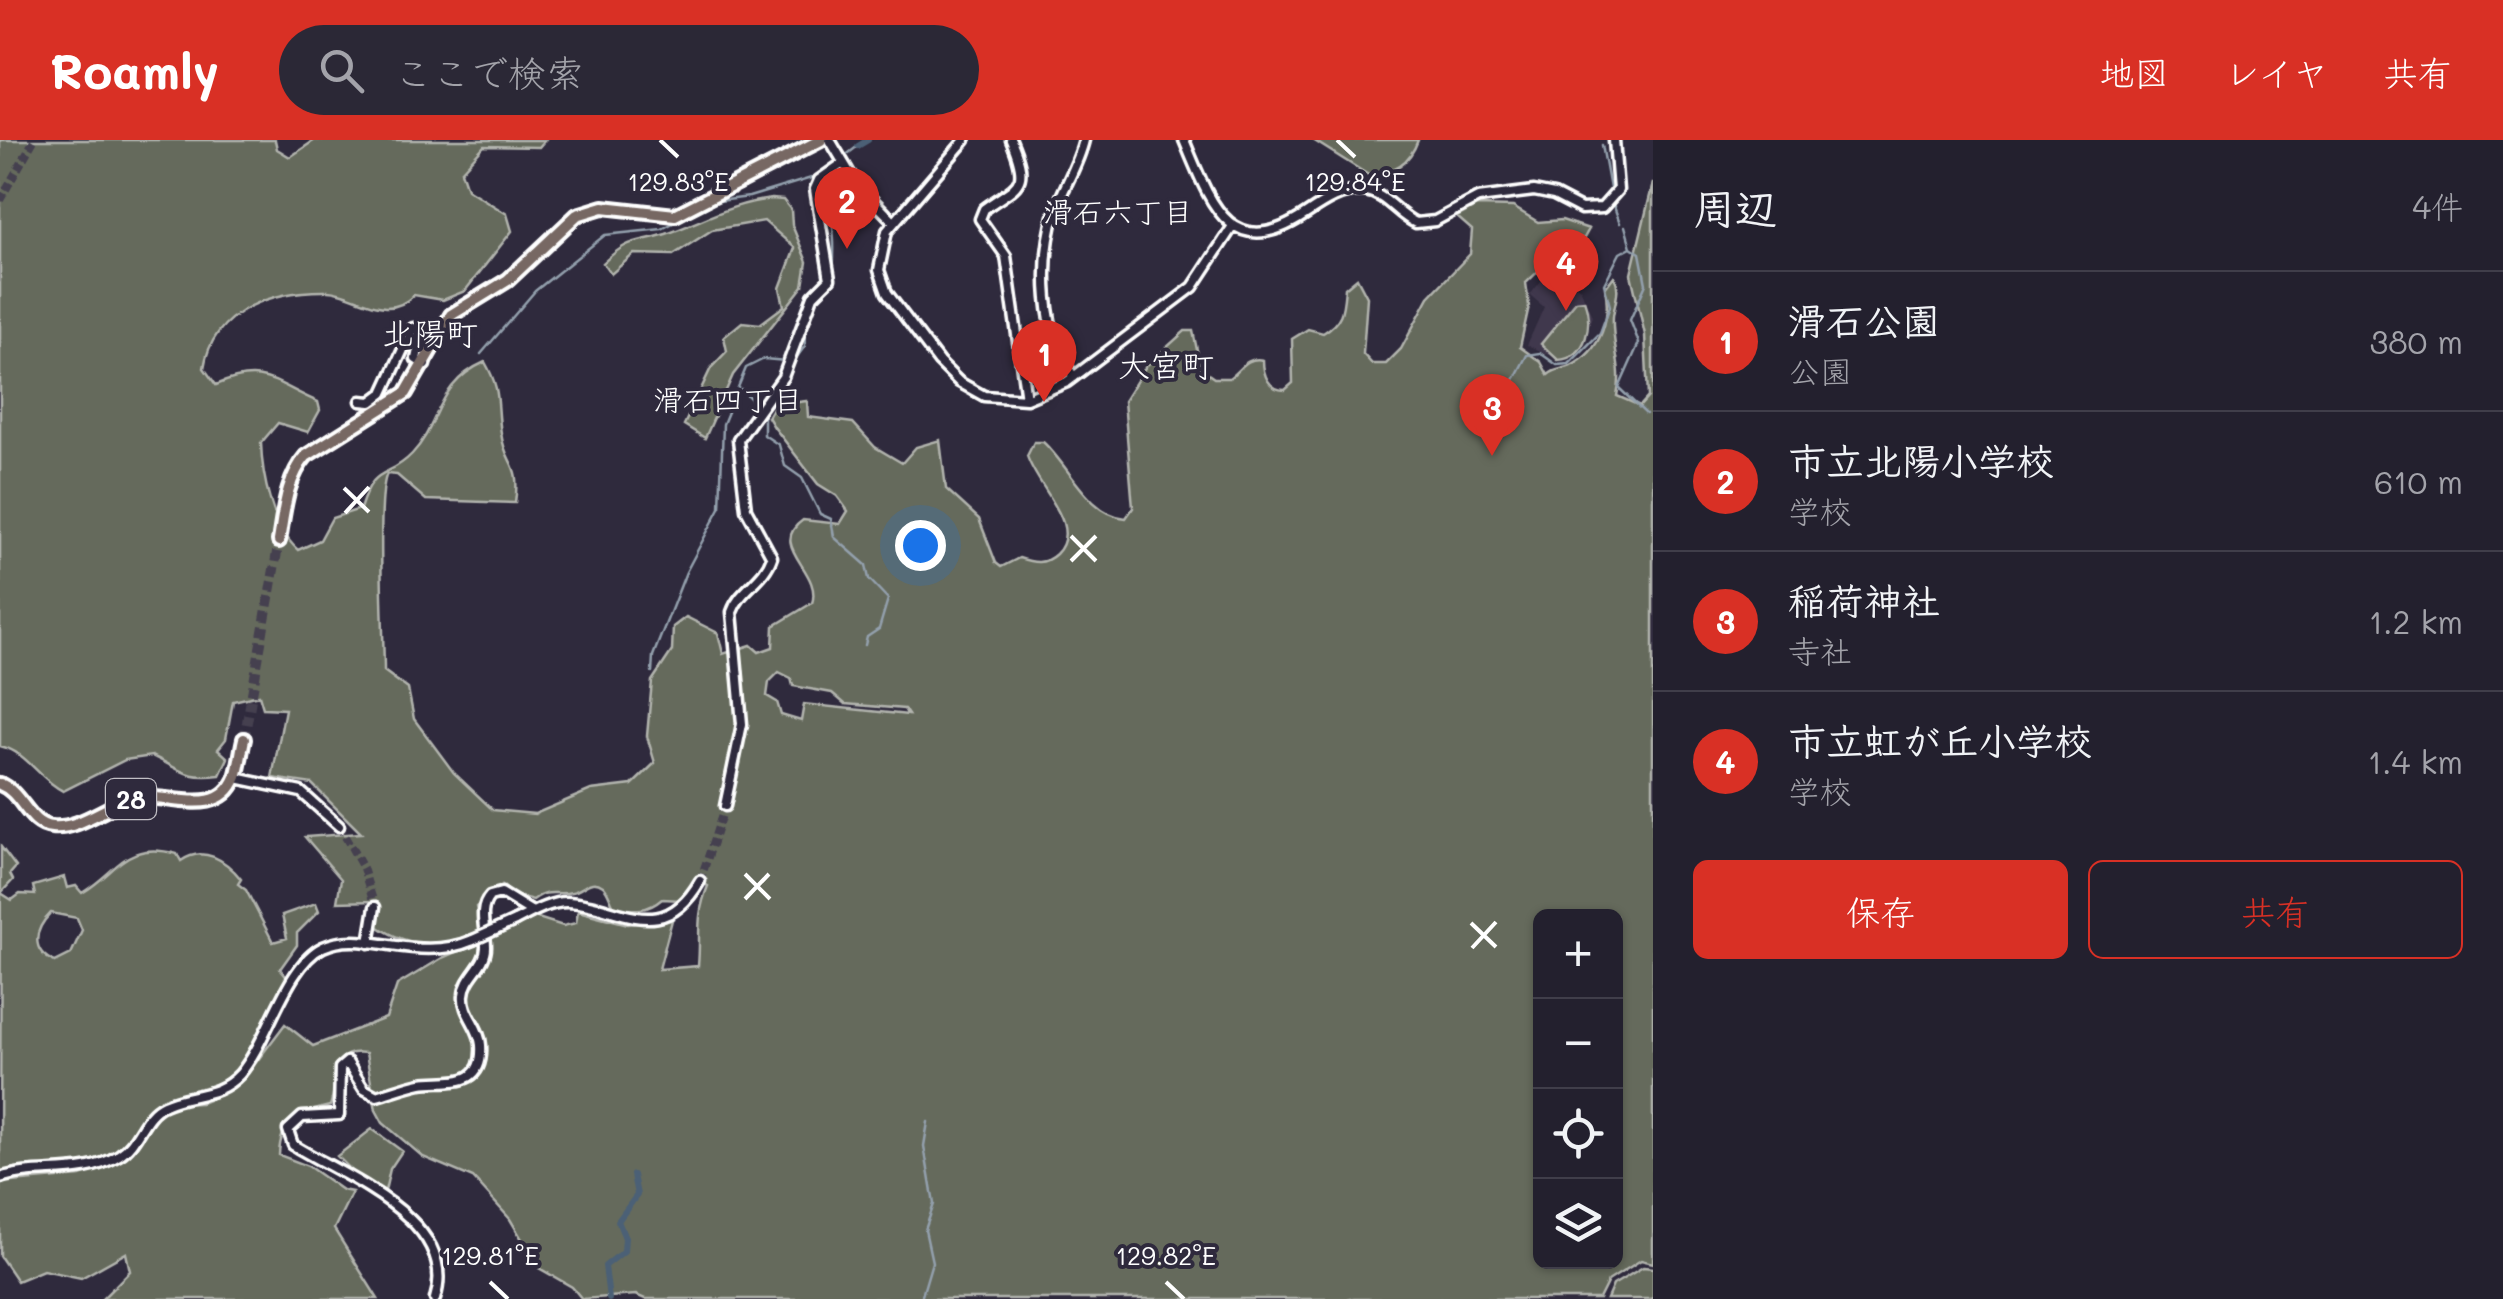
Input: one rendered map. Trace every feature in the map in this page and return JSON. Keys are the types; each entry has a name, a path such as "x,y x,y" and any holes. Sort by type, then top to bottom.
{"main road":[{"path":"279,541 296,467 306,456 406,393 451,314 508,280 578,215 610,206 665,216 819,140"},
{"path":"236,778 244,739"},
{"name":"28","path":"0,784 10,788 36,820 56,827 137,798 196,803 223,792 236,778"}],"street":[{"path":"830,140 860,189 894,222"},
{"path":"965,140 894,222 879,254 887,293 959,382 984,396 1026,399 1052,391 1074,377 1193,287 1232,226"},
{"path":"1012,140 1021,166 1020,180 1011,194 984,209 980,219 1006,256 1026,399"},
{"path":"1074,377 1052,337 1049,242 1056,208 1084,140"},
{"path":"1184,140 1205,190 1232,226 1255,234 1274,232 1329,199 1356,191 1380,196 1416,223 1435,221 1478,198 1534,191 1594,211 1608,206 1618,193 1614,140"},
{"path":"725,806 742,724 732,612 740,596 761,580 772,560 746,509 737,459 738,440 782,380 814,296 831,275 815,197 822,178 842,161"},
{"path":"361,401 370,402 383,393 413,328 422,333 416,359 425,365"},
{"path":"236,778 301,792 339,826"},
{"path":"0,1178 76,1172 112,1159 136,1140 154,1110 174,1100 219,1091 251,1058 304,963 326,946 369,943 437,952 532,912 567,902 632,920 651,917 682,904 700,881"},
{"path":"435,1299 442,1270 438,1256 394,1202 293,1145 288,1130 302,1117 338,1115 340,1068 348,1062 364,1089 376,1096 416,1084 450,1084 468,1077 476,1067 481,1046 463,1000 464,988 485,954 482,907 490,896 501,893 532,912"},
{"path":"369,943 375,906"}],"shaded area":[{"path":"1552,267 1580,288 1592,316 1581,350 1564,361 1527,345 1544,307 1530,295"}],"green space":[{"path":"0,140 275,140 277,149 290,157 315,140 545,140 539,147 484,146 461,171 467,189 507,214 512,231 465,291 443,300 414,295 392,307 328,291 267,299 233,317 220,331 204,368 216,385 258,376 318,402 320,410 308,432 278,423 261,443 266,485 275,515 298,550 320,540 332,518 360,509 376,478 412,454 457,381 485,362 496,389 503,444 515,471 515,503 426,500 397,475 387,474 381,536 384,671 408,689 414,719 454,773 493,810 535,814 591,790 632,785 655,763 647,736 652,681 672,651 673,627 686,617 718,633 723,654 751,645 759,652 773,647 774,626 812,603 810,580 792,549 793,530 803,520 840,524 848,511 837,496 818,484 774,427 768,417 775,405 807,401 808,417 853,423 875,447 902,463 916,447 940,440 946,489 979,519 996,563 1001,567 1019,558 1043,561 1056,554 1065,531 1027,456 1034,442 1043,442 1090,499 1113,515 1126,518 1133,508 1124,401 1146,366 1185,331 1193,331 1201,369 1214,378 1229,378 1248,362 1263,360 1268,381 1285,390 1293,383 1292,339 1308,329 1323,333 1335,324 1345,288 1357,278 1367,297 1363,354 1372,364 1386,364 1401,349 1429,297 1470,254 1472,230 1457,217 1477,206 1513,207 1538,222 1562,220 1589,229 1584,238 1557,242 1553,257 1526,283 1529,306 1520,347 1541,362 1548,375 1582,359 1602,332 1607,311 1605,288 1614,276 1617,396 1640,406 1648,397 1645,335 1631,274 1653,183 1653,1263 1641,1260 1608,1281 1599,1299 645,1299 636,1295 582,1299 572,1287 539,1268 510,1219 473,1178 423,1157 383,1123 376,1110 366,1053 345,1056 337,1069 330,1106 293,1120 283,1134 279,1155 308,1166 342,1190 352,1192 334,1229 378,1299 102,1299 130,1271 126,1253 81,1278 43,1270 17,1281 0,1256 0,1183 80,1176 119,1161 137,1145 156,1114 174,1104 201,1103 224,1093 245,1077 285,1024 313,1046 386,1018 397,985 442,958 535,917 563,926 576,923 578,911 628,924 672,920 659,969 698,966 700,917 708,886 696,879 682,900 662,899 635,909 615,908 605,888 598,884 591,883 572,892 543,894 533,900 513,895 502,885 476,907 481,931 440,943 415,942 377,926 376,901 337,902 341,879 305,837 361,833 312,784 272,778 285,709 263,708 259,695 233,701 226,739 218,749 228,758 220,775 191,774 152,756 125,760 63,791 10,749 0,746","holes":["779,672 791,678 793,686 832,693 845,704 904,709 908,715 804,704 801,721 781,715 777,702 767,696 769,682"]},
{"path":"1313,140 1418,140 1400,165 1370,176"},
{"path":"783,200 791,210 792,225 807,262 803,286 733,375 705,438 684,425 711,368 727,351 724,337 742,322 760,324 784,306 780,288 795,248 764,221 712,230 673,255 634,254 611,274 603,263 633,242 666,234 731,208"},
{"path":"1584,300 1586,338 1576,353 1558,360 1541,344 1576,301"},
{"path":"1,847 16,867 10,874 13,880 1,893 12,900 20,894 35,895 33,886 64,877 67,888 76,886 82,893 134,854 160,851 177,854 181,861 206,855 228,866 241,879 238,884 246,890 273,942 287,938 282,915 316,903 319,911 297,933 297,945 280,969 289,980 264,1029 231,1074 201,1092 155,1104 130,1142 109,1157 67,1170 0,1176","holes":["51,913 77,918 82,930 71,954 55,962 41,952 38,933"]},
{"path":"372,1129 402,1151 390,1169 385,1191 357,1176 337,1156"},
{"path":"1643,1267 1653,1268 1653,1299 1607,1299 1613,1285"}],"waterway":[{"path":"858,146 868,140"},
{"path":"1602,145 1611,194"},
{"path":"845,156 858,146"},
{"path":"481,354 535,291 605,235 662,229 712,202 749,197 818,176"},
{"path":"824,290 833,270 834,255 833,221 825,179"},
{"path":"1613,204 1620,223"},
{"path":"1625,226 1631,247 1640,253 1646,284 1630,320 1639,343 1619,388 1646,414"},
{"path":"1492,433 1492,422 1527,355 1540,353 1557,365 1569,364 1600,333 1610,306 1604,284 1620,253 1631,247"},
{"path":"794,361 805,346 806,323"},
{"path":"652,672 653,656 686,572 720,508 723,424 746,368 764,359 786,361"},
{"path":"741,389 764,412 764,435 779,445 785,466 802,478 820,514 831,519 834,537 866,565 869,579 888,599 879,629 867,637 865,645"},
{"path":"921,1299 932,1262 925,1230 934,1204 924,1146 928,1122"},
{"path":"609,1299 605,1266 624,1251 625,1238 618,1221 637,1195 633,1175"}],"tunnel":[{"path":"0,200 34,140"},
{"path":"244,739 279,541"},
{"path":"700,881 725,806"},
{"path":"339,826 363,868 375,907"}],"place":[{"name":"市立北陽小学校","path":"847,249"},
{"name":"市立虹が丘小学校","path":"1566,311"},
{"name":"滑石公園","path":"1044,402"},
{"name":"稲荷神社","path":"1492,456"}],"district":[{"name":"滑石六丁目","path":"1118,211"},
{"name":"北陽町","path":"430,332"},
{"name":"大宮町","path":"1166,364"},
{"name":"滑石四丁目","path":"728,399"}]}
